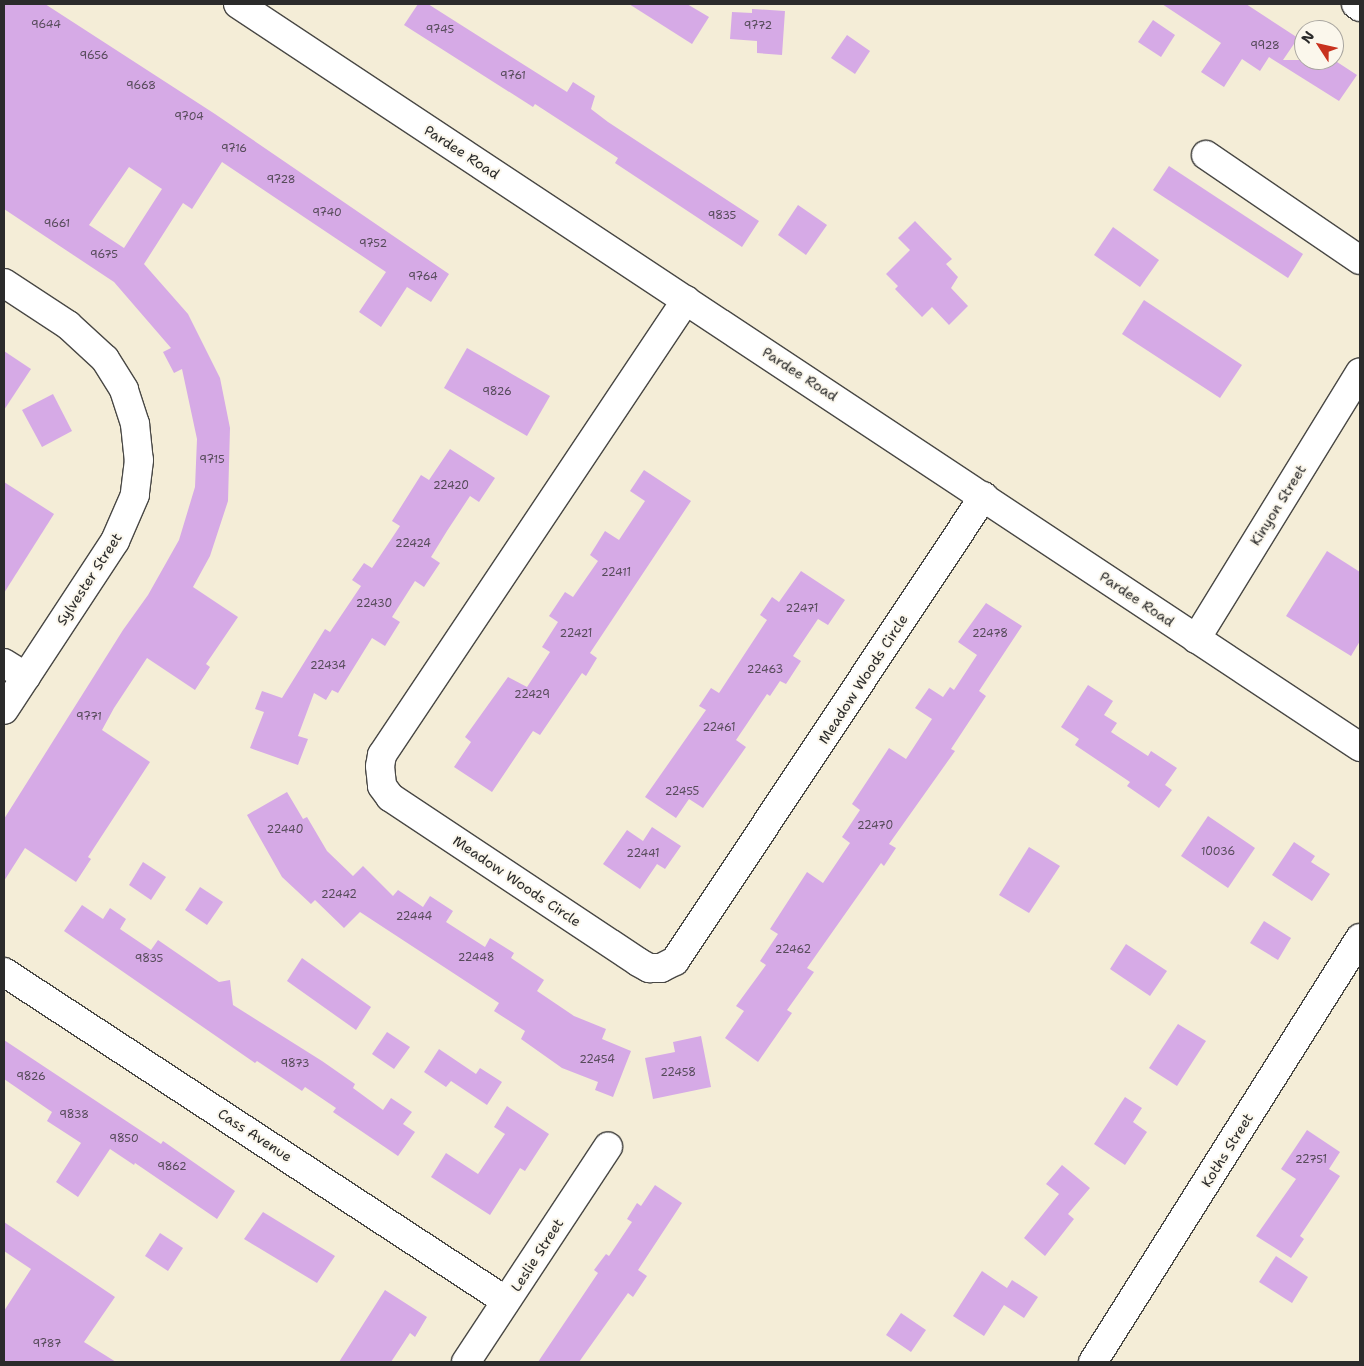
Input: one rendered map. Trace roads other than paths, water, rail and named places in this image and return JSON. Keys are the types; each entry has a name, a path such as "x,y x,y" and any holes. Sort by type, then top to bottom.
{"street":[{"path":"1356,4 1360,7"},
{"name":"Pardee Road","path":"248,7 1360,747"},
{"path":"1206,155 1360,260"},
{"name":"Sylvester Street","path":"4,283 68,325 105,359 124,390 136,424 139,460 135,495 115,541 15,670 4,710"},
{"name":"Meadow Woods Circle","path":"686,300 382,755 380,766 382,786 390,797 638,962 649,968 661,968 675,961 984,496"},
{"name":"Kinyon Street","path":"1196,639 1360,372"},
{"name":"Koths Street","path":"1093,1362 1360,938"},
{"name":"Cass Avenue","path":"4,972 506,1300"},
{"name":"Leslie Street","path":"466,1362 608,1147"}]}
